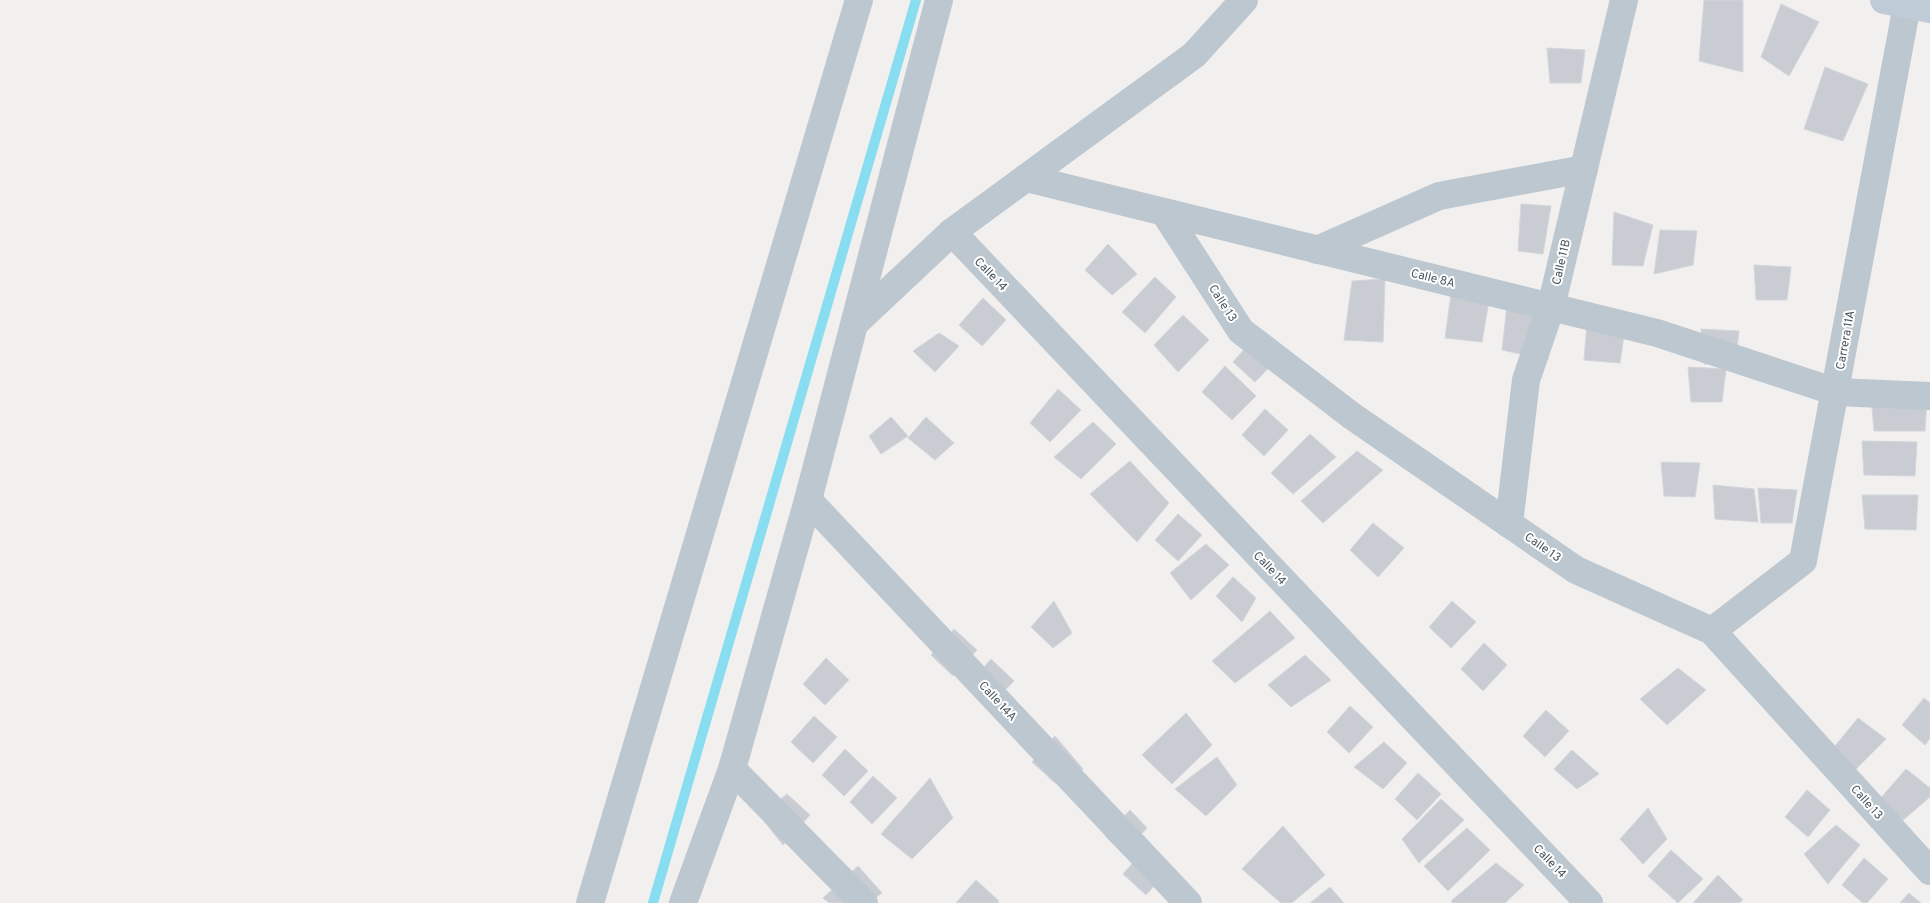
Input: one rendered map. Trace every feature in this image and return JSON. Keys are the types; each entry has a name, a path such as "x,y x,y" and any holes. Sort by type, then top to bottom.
{"street":[{"path":"590,903 859,0"},
{"path":"683,903 732,769 808,500 939,0"},
{"path":"855,323 952,232 1194,55 1244,0"},
{"name":"Calle 11B","path":"1509,524 1526,380 1551,307 1624,0"},
{"name":"Carrera 11A","path":"1712,631 1803,561 1907,5"},
{"path":"1317,250 1439,196 1584,169"},
{"name":"Calle 8A","path":"1026,178 1656,333 1836,392 1930,396"},
{"name":"Calle 13","path":"1164,212 1241,331 1352,416 1576,570 1712,631 1930,871"},
{"name":"Calle 14","path":"952,232 1589,903"},
{"name":"Calle 14A","path":"808,500 1188,903"},
{"path":"732,769 864,903"}],"building":[{"path":"1704,0 1743,0 1743,72 1699,61"},
{"path":"1781,4 1819,22 1789,76 1761,57"},
{"path":"1547,48 1585,50 1581,83 1550,83"},
{"path":"1825,67 1868,84 1843,141 1804,129"},
{"path":"1521,204 1551,206 1543,254 1518,251"},
{"path":"1614,212 1653,225 1643,266 1612,265"},
{"path":"1660,230 1697,231 1693,265 1654,274"},
{"path":"1108,244 1137,274 1112,295 1085,270"},
{"path":"1754,265 1791,267 1787,300 1756,300"},
{"path":"1155,277 1176,297 1145,333 1122,312"},
{"path":"1385,279 1383,342 1344,340 1352,281"},
{"path":"1451,294 1490,295 1482,342 1445,338"},
{"path":"1508,297 1546,298 1548,360 1502,350"},
{"path":"983,298 1006,320 982,346 959,325"},
{"path":"1588,312 1627,314 1620,363 1584,360"},
{"path":"1183,315 1209,340 1178,372 1154,345"},
{"path":"1701,329 1739,331 1735,364 1704,364"},
{"path":"939,333 959,346 935,372 913,351"},
{"path":"1256,336 1279,357 1255,382 1233,362"},
{"path":"1225,366 1256,396 1232,420 1202,392"},
{"path":"1688,367 1726,369 1722,402 1691,402"},
{"path":"1058,389 1081,410 1050,442 1030,423"},
{"path":"1871,396 1927,397 1925,431 1874,431"},
{"path":"1265,409 1288,430 1264,456 1242,435"},
{"path":"891,417 908,436 881,454 869,436"},
{"path":"926,417 954,443 935,460 908,438"},
{"path":"1093,422 1116,444 1081,479 1054,457"},
{"path":"1310,434 1336,457 1293,494 1271,473"},
{"path":"1862,441 1917,442 1915,476 1864,475"},
{"path":"1357,451 1383,470 1323,523 1301,501"},
{"path":"1130,461 1169,503 1137,542 1090,494"},
{"path":"1661,462 1700,463 1695,497 1664,496"},
{"path":"1713,485 1754,489 1758,522 1715,519"},
{"path":"1758,488 1797,490 1792,523 1761,523"},
{"path":"1862,495 1918,495 1916,530 1865,529"},
{"path":"1178,514 1202,535 1178,561 1155,540"},
{"path":"1373,523 1404,548 1378,577 1350,550"},
{"path":"1206,544 1229,565 1191,600 1170,573"},
{"path":"1233,577 1256,598 1242,622 1216,596"},
{"path":"1054,601 1072,633 1053,648 1031,627"},
{"path":"1452,601 1476,622 1451,648 1429,627"},
{"path":"1270,611 1295,638 1235,683 1212,661"},
{"path":"954,629 977,650 953,676 931,655"},
{"path":"1484,643 1507,665 1483,691 1461,669"},
{"path":"1305,655 1331,680 1291,707 1268,685"},
{"path":"826,658 849,680 825,705 803,684"},
{"path":"991,659 1014,681 990,706 968,685"},
{"path":"1678,668 1706,690 1667,725 1640,699"},
{"path":"1924,698 1930,703 1930,738 1925,745 1902,725"},
{"path":"1350,706 1373,727 1349,753 1327,732"},
{"path":"1546,710 1569,731 1545,757 1523,736"},
{"path":"1186,713 1212,745 1172,784 1142,755"},
{"path":"814,716 837,737 813,763 791,742"},
{"path":"1858,718 1886,739 1853,772 1830,752"},
{"path":"1055,736 1083,769 1055,783 1032,762"},
{"path":"1384,742 1407,763 1383,789 1354,767"},
{"path":"845,749 868,771 844,796 822,775"},
{"path":"1572,750 1599,774 1577,789 1554,769"},
{"path":"1217,757 1237,785 1206,816 1175,789"},
{"path":"1906,769 1930,788 1930,797 1903,820 1879,800"},
{"path":"1418,773 1441,794 1417,820 1395,799"},
{"path":"873,776 897,798 872,824 850,802"},
{"path":"930,778 953,818 912,859 881,834"},
{"path":"1807,790 1830,810 1808,837 1785,817"},
{"path":"787,794 810,815 783,845 760,816"},
{"path":"1441,799 1464,820 1419,863 1402,839"},
{"path":"1648,808 1667,839 1643,864 1620,839"},
{"path":"1130,810 1147,828 1123,854 1105,836"},
{"path":"1836,825 1860,845 1828,884 1804,854"},
{"path":"1283,826 1325,875 1292,903 1281,903 1242,869"},
{"path":"1467,828 1490,850 1448,891 1424,866"},
{"path":"1146,848 1169,869 1146,895 1123,874"},
{"path":"1671,850 1703,879 1678,903 1648,876"},
{"path":"1864,858 1888,879 1867,903 1863,903 1842,885"},
{"path":"1496,863 1524,885 1505,903 1453,903 1451,901"},
{"path":"858,866 882,893 868,903 829,903 823,898"},
{"path":"1718,875 1743,900 1739,903 1693,903"},
{"path":"976,880 999,901 998,903 956,903"},
{"path":"1330,887 1344,903 1310,903"},
{"path":"1909,893 1921,903 1900,903"}],"waterway":[{"path":"653,903 916,0"}]}
